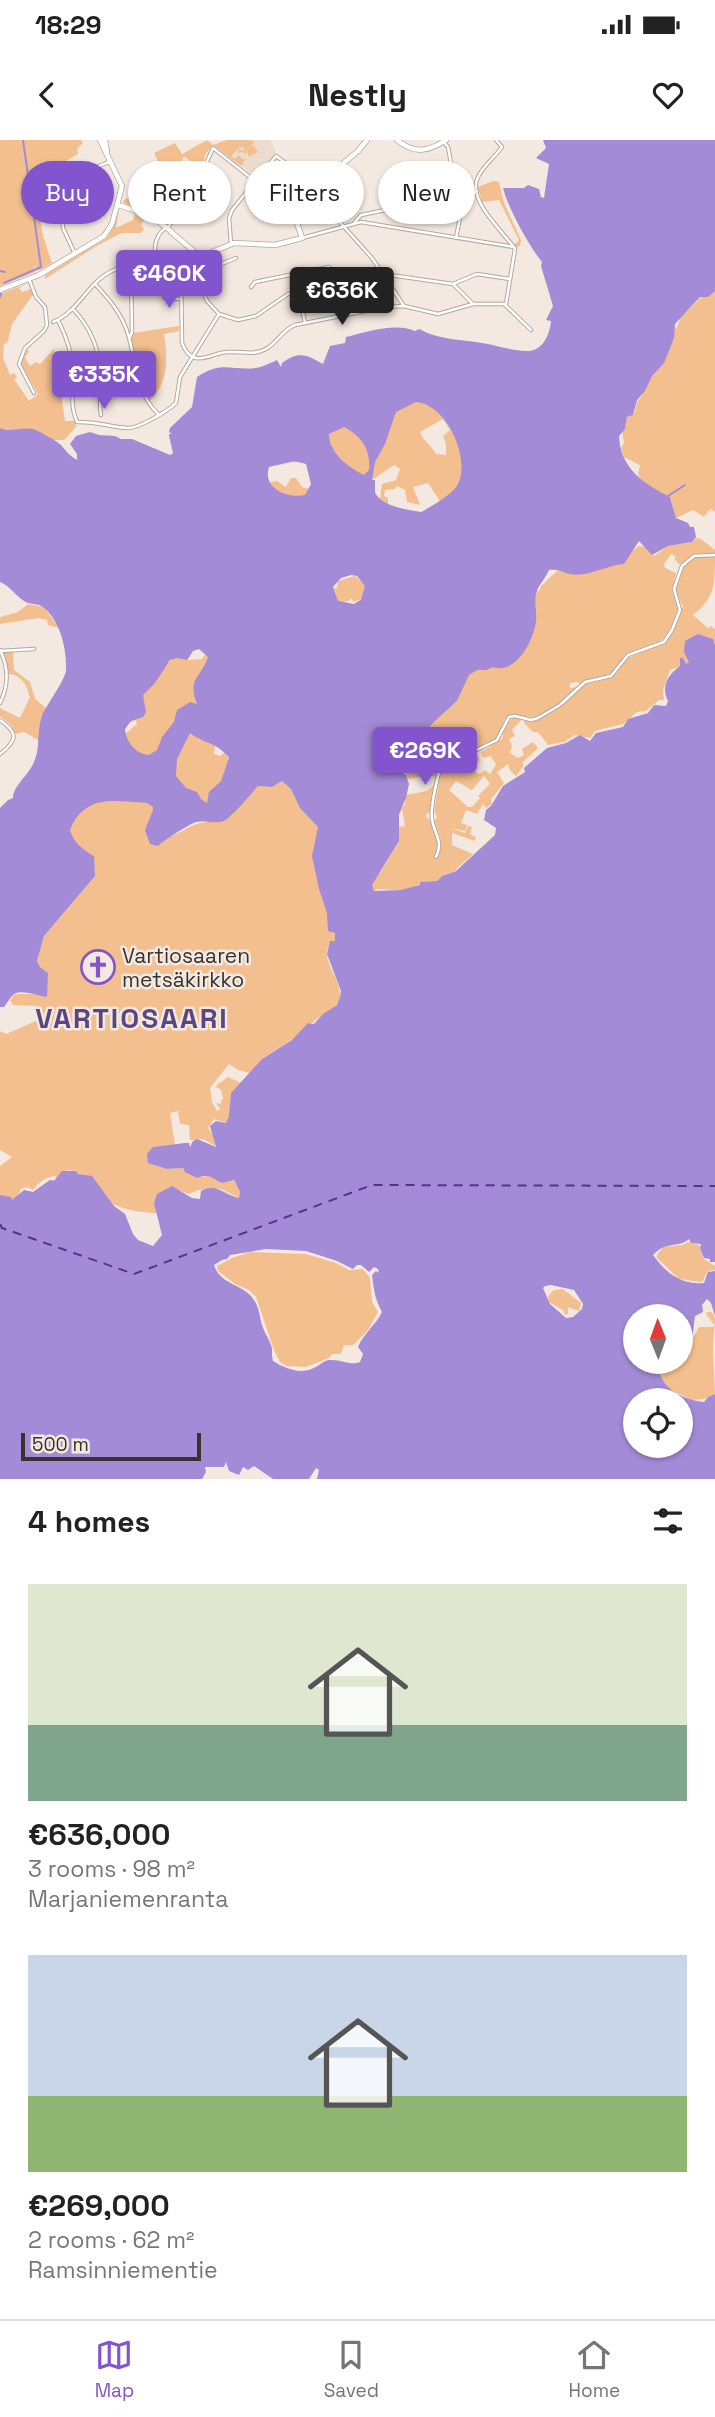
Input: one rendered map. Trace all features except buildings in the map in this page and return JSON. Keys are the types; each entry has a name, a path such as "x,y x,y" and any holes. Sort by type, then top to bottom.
{"street":[{"path":"0,290 29,279 107,234 122,186 103,140"},
{"path":"346,161 367,140"},
{"path":"397,140 416,151 426,150 444,141 451,161"},
{"path":"496,140 502,147 478,177 477,191 484,209 513,247 506,304"},
{"path":"155,268 156,239 195,188 213,148 245,172"},
{"path":"272,161 277,155 285,161"},
{"path":"75,254 62,227 62,209 68,188 83,172 109,159"},
{"path":"231,244 229,218 245,194"},
{"path":"118,205 150,215 202,257"},
{"path":"364,223 513,247"},
{"path":"298,224 302,238"},
{"path":"340,224 372,258 404,306"},
{"path":"53,322 73,309 95,285 113,271 131,267 181,270 223,246 249,242 271,245 351,224"},
{"path":"456,238 459,224"},
{"path":"202,257 201,288 207,301 219,314 234,319 251,318 280,298 299,292 383,274 453,284 477,274 510,279"},
{"path":"201,279 219,265 236,258"},
{"path":"128,337 132,334 131,267"},
{"path":"251,287 255,282 329,267"},
{"path":"181,270 182,343 193,357 205,358 228,352 256,353 269,347 289,328 386,307 404,306 439,314 473,304 506,304 531,330"},
{"path":"295,274 305,323"},
{"path":"29,279 35,294 45,307 47,326 27,345 19,364 34,393"},
{"path":"453,284 473,304"},
{"path":"95,285 113,304 128,337 142,394 158,415"},
{"path":"164,298 180,299"},
{"path":"73,309 88,326 99,353 101,415"},
{"path":"58,320 71,357 72,406 77,422 98,422 129,428 158,415 178,401 180,377 219,314"},
{"path":"71,357 99,353"},
{"path":"436,857 439,836 432,815 440,768 497,740 509,717 531,720 538,718 560,705 582,684 611,676 628,655 664,642 671,633 680,610 674,589 681,566 694,556 715,555"},
{"path":"0,703 7,679 6,663 0,651 34,649"},
{"path":"0,720 10,727 14,737 11,745 0,754"}],"shaded area":[{"path":"0,140 81,140 83,143 77,149 78,154 66,161 21,161 21,224 41,224 52,263 38,271 34,265 35,272 0,286"},
{"path":"207,140 213,145 204,161 191,161 184,156 182,161 158,161 154,153 175,143 182,154"},
{"path":"227,140 252,140 254,143 247,149 253,145 258,152 248,157 248,150 246,154 238,153 239,149 243,151 245,148 240,147 231,156 235,159 238,155 244,160 247,158 241,166 213,145"},
{"path":"243,140 270,140 276,152 269,161 245,161 245,169 225,154"},
{"path":"543,140 715,140 715,291 708,297 700,297 675,324 674,338 664,363 637,400 633,415 627,417 625,429 619,436 624,457 635,474 670,497 676,518 694,527 696,537 692,542 668,546 652,555 639,541 624,564 591,573 577,575 549,570 535,597 535,629 522,654 509,666 477,670 469,675 457,701 419,739 408,747 396,750 392,765 406,775 409,784 399,814 399,841 372,885 374,891 401,890 420,885 420,882 437,881 456,871 495,835 496,828 484,820 486,810 503,786 525,772 524,768 547,748 566,743 580,735 590,741 596,733 623,727 628,719 648,713 654,705 666,706 668,701 665,686 669,678 680,666 680,658 683,658 686,664 689,662 684,652 685,641 698,634 713,639 715,1262 704,1258 701,1244 691,1243 689,1239 658,1250 653,1255 669,1272 688,1282 704,1283 708,1272 715,1271 715,1316 707,1299 702,1305 703,1312 695,1316 693,1331 693,1304 623,1304 623,1374 660,1374 670,1388 623,1388 623,1458 693,1458 693,1399 704,1402 715,1394 715,1479 317,1479 319,1470 316,1468 309,1479 273,1479 254,1466 248,1470 243,1467 239,1475 229,1471 226,1462 224,1467 205,1467 206,1472 202,1479 0,1479 0,1195 11,1197 12,1200 24,1190 33,1192 50,1180 54,1181 62,1171 76,1171 78,1174 92,1176 114,1206 125,1214 138,1240 153,1246 162,1235 154,1203 157,1194 172,1186 192,1198 200,1199 201,1191 211,1188 239,1198 240,1192 234,1180 222,1183 207,1176 197,1178 183,1168 167,1169 148,1163 147,1154 153,1147 189,1143 190,1147 197,1139 216,1147 210,1126 216,1121 226,1123 231,1093 262,1059 292,1040 308,1023 314,1024 337,1005 341,991 327,954 330,941 335,941 335,933 328,931 327,913 312,856 318,827 300,808 291,789 282,781 272,787 258,786 224,821 196,822 158,846 150,844 145,830 153,810 147,803 101,802 84,810 70,830 79,845 94,856 95,876 44,936 37,961 48,973 47,997 17,993 4,1007 0,1007 0,808 13,798 15,789 33,764 42,716 66,670 61,635 54,619 41,606 24,601 0,582 0,428 28,428 38,431 59,443 77,460 77,454 70,444 76,436 90,432 132,439 170,455 173,453 170,428 192,407 197,377 213,369 256,368 277,360 281,367 282,363 298,355 307,356 323,364 330,346 345,343 346,337 399,327 519,351 536,349 545,341 551,321 546,320 553,306 542,262 509,206 503,188 524,188 528,185 539,189 541,197 544,198 549,164 536,158 546,148","holes":["416,402 427,405 438,412 447,423 459,449 461,475 457,486 421,512 382,501 375,492 375,480 372,480 375,462 385,444 396,412","344,427 360,439 369,462 369,470 364,475 346,464 336,453 329,434","295,461 306,464 311,484 305,495 291,495 278,490 269,481 269,467","357,576 365,586 361,600 354,604 338,601 333,587 341,578","199,649 208,657 194,683 197,704 190,702 177,710 174,722 162,737 157,750 149,755 139,752 129,742 125,729 131,721 143,717 146,712 143,695 155,683 170,660 187,660 193,651","190,733 220,749 229,758 221,781 209,792 207,803 197,792 186,788 176,776 177,759","266,1249 306,1251 353,1269 357,1265 369,1272 374,1267 378,1269 379,1273 376,1271 372,1275 375,1295 382,1312 358,1347 363,1354 360,1362 329,1360 309,1370 298,1371 273,1361 272,1347 256,1303 250,1295 217,1272 214,1265 230,1255","545,1286 574,1290 583,1304 582,1309 573,1317 566,1318 550,1304 543,1288"]},
{"path":"493,181 499,182 504,203 521,240 520,246 514,245 519,240 499,200 482,202 478,187"},
{"path":"119,210 116,228 128,222 142,224 144,229 141,233 121,233 45,279 45,275 107,238"},
{"path":"29,283 19,288 22,292 31,289 34,296 12,324 7,344 4,343 3,358 10,375 14,373 17,377 14,379 29,401 38,394 20,362 26,349 29,351 25,357 30,366 36,362 40,364 54,349 56,357 69,356 70,358 56,361 65,421 75,421 76,427 64,440 51,440 38,431 0,432 0,294"},
{"path":"715,284 715,512 710,509 704,517 693,510 676,518 671,499 642,482 638,474 640,465 624,457 621,448 624,443 622,430 625,429 627,417 633,415 674,325 676,329 681,317"},
{"path":"179,326 179,331 164,334 166,370 156,394 149,402 143,393 130,338 133,333"},
{"path":"442,398 468,462 455,491 441,503 428,483 413,487 420,505 407,502 405,490 397,486 385,490 384,496 388,498 388,504 380,499 382,484 396,480 400,469 394,465 372,480 311,484 306,463 287,462 294,439 389,406","holes":["443,419 450,430 443,436 446,455 436,454 420,432"]},
{"path":"268,478 269,482 277,481 286,487 291,478 296,478 302,487 315,491 247,519 238,516 234,511 236,507 250,510 247,514 249,516 256,511 252,507"},
{"path":"696,538 715,550 715,553 693,554 680,565 671,554 664,564 665,568 676,573 672,591 678,609 665,637 653,646 624,655 621,664 611,673 580,685 578,682 570,683 570,688 578,687 556,707 536,717 509,716 504,720 498,738 441,766 437,778 430,775 408,779 405,774 425,768 415,752 399,758 398,749 408,747 419,739 457,701 466,676 536,591 558,570 549,570 636,543 631,552 639,546 646,547 654,556 668,546 692,542"},
{"path":"715,556 715,575 710,596 693,615 708,628 711,626 715,629 715,642 690,663 670,670 663,690 664,700 659,700 646,711 637,712 623,724 595,731 590,738 575,735 564,742 548,745 538,732 533,732 524,723 538,720 558,709 583,685 612,678 628,658 667,641 683,607 675,590 682,568 693,557"},
{"path":"355,576 362,582 361,577 378,605 354,604 361,599 353,602 352,598 343,601 350,604 319,605 332,588 336,594 334,588 337,588 338,581"},
{"path":"28,604 44,607 59,628 48,625 47,620 39,618 0,624 0,617 18,612"},
{"path":"211,647 216,740 214,754 220,756 225,752 229,760 215,801 201,806 166,838 196,824 220,822 258,786 272,787 282,781 291,789 301,808 316,823 321,824 315,871 343,924 335,941 330,942 327,952 340,998 332,1009 308,1023 294,1038 262,1059 250,1073 229,1064 210,1088 212,1102 217,1111 220,1109 216,1103 220,1104 223,1098 217,1085 228,1077 241,1083 231,1093 230,1115 226,1123 214,1119 208,1128 214,1136 216,1146 203,1139 190,1140 189,1125 180,1124 178,1111 170,1113 175,1145 153,1147 157,1165 167,1169 182,1168 194,1177 210,1176 216,1180 234,1181 240,1192 239,1198 221,1189 198,1190 189,1194 177,1190 154,1203 159,1214 139,1212 102,1198 87,1186 76,1171 67,1170 60,1190 51,1180 55,1180 56,1176 43,1180 33,1190 27,1187 21,1189 17,1198 12,1200 0,1195 0,1166 12,1157 0,1150 0,1031 6,1034 38,1020 33,1009 37,1006 13,1005 10,1000 14,994 37,994 48,973 37,961 44,936 95,876 66,828 130,751 125,734 137,724 136,720 129,723 135,699 173,658 192,653 187,660 202,659 206,653 202,650"},
{"path":"5,652 13,652 14,670 30,682 35,699 46,708 41,720 40,741 24,732 15,734 12,726 0,716 0,708 20,718 30,697 23,682 17,676 9,674 3,655"},
{"path":"515,717 522,719 512,730 515,736 509,739 512,745 510,753 518,758 524,755 522,749 533,742 538,748 523,762 523,767 516,776 508,764 497,772 504,783 491,799 492,804 486,808 483,804 477,814 466,810 461,823 467,825 465,831 451,828 465,833 468,826 472,827 470,834 476,837 475,841 452,833 452,845 473,854 457,870 437,881 422,882 411,891 371,889 373,878 377,872 380,873 399,841 399,827 405,826 402,809 399,815 397,813 405,804 406,795 427,791 437,782 432,809 425,816 430,820 441,842 434,822 437,817 434,811 441,770 476,752 480,760 472,769 479,774 485,770 490,774 496,765 491,756 483,758 481,752 502,739 506,723","holes":["484,776 490,784 472,807 468,807 449,790 456,781 472,790"]},
{"path":"688,1242 699,1245 704,1259 715,1266 715,1270 708,1271 702,1282 679,1279 657,1258 663,1247"},
{"path":"250,1252 306,1254 349,1270 363,1269 370,1278 372,1302 378,1312 368,1330 353,1345 344,1345 341,1354 332,1354 329,1358 306,1367 286,1366 280,1362 274,1350 256,1297 218,1271 217,1266"},
{"path":"563,1289 581,1303 579,1311 568,1307 568,1314 565,1315 563,1310 549,1302 548,1296 554,1290"},
{"path":"712,1312 715,1318 715,1394 693,1400 693,1388 669,1388 661,1374 693,1374 693,1338 699,1327 714,1325 706,1314"}],"waterway":[{"path":"23,140 26,161"},
{"path":"4,283 41,267 35,224"},
{"path":"0,271 5,272"},
{"path":"668,496 685,485"}],"ferry route":[{"path":"0,1224 2,1228 134,1274 372,1185 715,1186"}],"place":[{"name":"Vartiosaaren metsäkirkko","path":"98,967"}],"district":[{"name":"VARTIOSAARI","path":"132,1018"}]}
